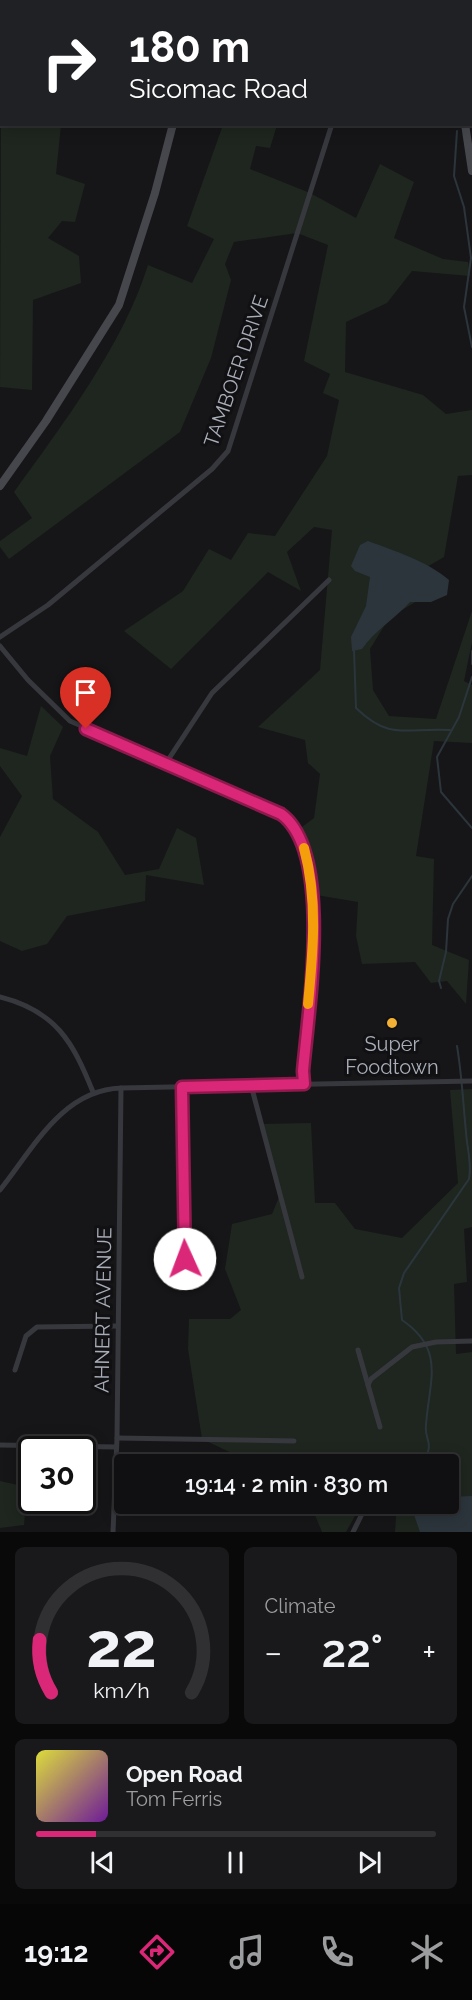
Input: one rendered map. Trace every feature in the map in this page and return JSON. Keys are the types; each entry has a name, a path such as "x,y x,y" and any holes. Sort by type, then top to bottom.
{"street":[{"path":"1,483 46,421 119,305 155,193 172,126"},
{"name":"TAMBOER DRIVE","path":"0,637 48,605 212,470 228,451 331,126"},
{"path":"465,126 472,171"},
{"path":"166,763 220,683 329,580"},
{"path":"0,646 28,680 70,720 274,809 288,818 299,836 313,898 314,925 304,1084"},
{"path":"0,997 34,1011 58,1029 79,1057 93,1092"},
{"path":"0,1190 64,1110 93,1092 121,1088 472,1081"},
{"path":"251,1085 275,1183 302,1277"},
{"path":"182,1087 185,1259"},
{"name":"AHNERT AVENUE","path":"113,1532 117,1438 121,1088"},
{"path":"15,1370 26,1336 37,1327 117,1326"},
{"path":"368,1385 401,1355 425,1344 472,1341"},
{"path":"358,1350 380,1427"},
{"path":"117,1438 294,1441"},
{"path":"0,1445 116,1447"},
{"path":"353,1532 362,1514"}],"shaded area":[{"path":"1,126 61,126 56,174 85,184 75,222 62,221 48,238 79,256 81,283 33,300 32,390 0,387"},
{"path":"223,126 277,126 270,148 256,146 250,169 310,193 356,218 380,164 414,182 394,238 443,259 468,262 470,276 412,271 387,303 346,322 345,372 423,395 446,414 472,410 472,475 458,476 444,557 425,568 435,590 389,618 370,649 373,690 389,716 436,719 472,611 472,642 464,681 472,685 472,743 434,741 416,856 434,859 432,945 469,960 466,1004 447,981 431,983 415,962 362,964 356,936 358,902 310,894 298,830 314,818 320,774 308,763 305,740 258,727 320,670 332,530 314,527 287,552 301,591 268,572 171,669 124,631 183,591 209,549 231,560 248,533 275,536 327,456 339,400 323,393 330,374 304,361 328,245 297,233 234,242 225,264 231,280 211,358 180,432 9,559 0,547 0,541 32,518 14,492 108,354 137,295 148,265 192,283 214,239 187,226"},
{"path":"368,541 410,557 440,573 449,580 447,595 431,602 410,602 362,649 352,651 351,637 366,606 370,577 355,571 351,566 360,545"},
{"path":"41,706 63,727 50,756 53,799 98,832 125,875 159,869 177,828 196,838 204,885 146,875 145,901 67,916 47,944 22,951 0,941 0,837 22,796 0,766 0,748 27,756"},
{"path":"472,1089 472,1227 464,1229 467,1282 454,1284 456,1354 472,1352 472,1532 395,1532 396,1514 459,1514 459,1454 234,1454 202,1439 188,1349 189,1319 230,1319 241,1310 225,1269 232,1224 272,1214 279,1197 263,1124 311,1123 315,1203 335,1203 355,1229 402,1238 458,1183 450,1090"},
{"path":"0,1481 18,1485 18,1514 25,1514 24,1525 0,1528"},
{"path":"472,1496 472,1532 420,1532 414,1514 459,1514 459,1497"},
{"path":"315,1514 356,1514 346,1532 322,1532"}],"waterway":[{"path":"457,131 454,176 464,207 471,258 464,307 472,347"},
{"path":"354,650 356,708 368,719 400,731 450,730"},
{"path":"472,651 472,664"},
{"path":"472,677 459,717 437,757 441,792 472,828"},
{"path":"441,988 439,981 446,952 448,919 453,904 472,876"},
{"path":"427,1454 429,1446 426,1425 432,1367 430,1355 416,1331 402,1320 399,1288 404,1273 469,1179 470,1161 457,1046"}],"slow traffic":[{"path":"304,848 313,898 314,934 308,1004"}],"place":[{"name":"Super Foodtown","path":"392,1023"}],"route":[{"path":"86,729 274,809 288,818 299,836 305,853 313,898 314,934 303,1071 304,1084 182,1087 185,1259"}]}
